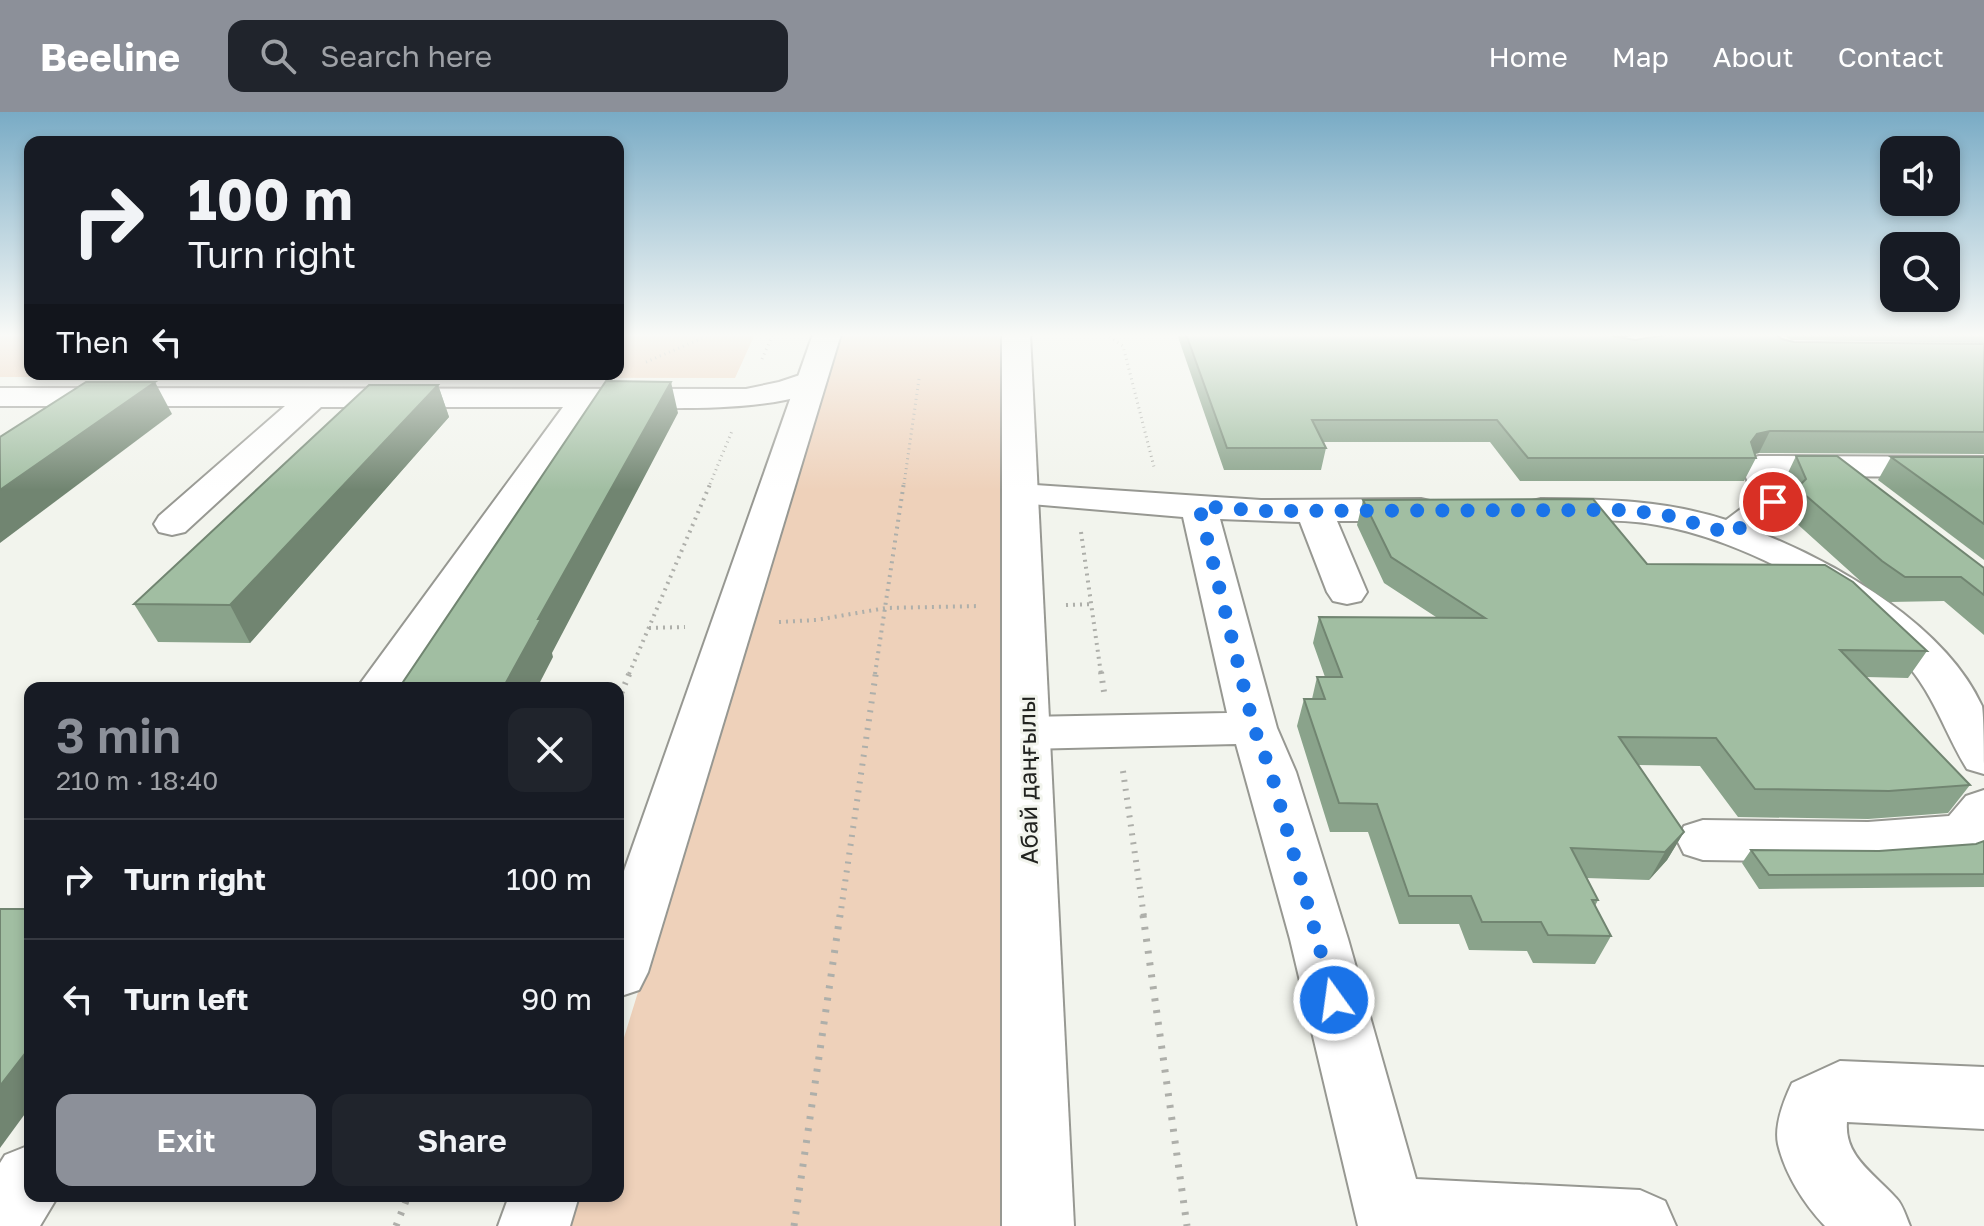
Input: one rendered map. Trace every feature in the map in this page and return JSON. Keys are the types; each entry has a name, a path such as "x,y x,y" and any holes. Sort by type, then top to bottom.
{"main road":[{"path":"0,397 746,398 797,386"},
{"path":"624,954 810,386"},
{"name":"Абай даңғылы","path":"1017,386 1038,1226"},
{"path":"0,427 48,397"},
{"path":"172,524 313,398"},
{"path":"383,682 585,398"},
{"path":"1732,534 1773,502 1759,466 1984,467"},
{"path":"1836,468 1873,497"},
{"path":"1020,495 1075,496 1261,511 1456,510"},
{"path":"1181,504 1271,772 1319,939 1392,1219 1640,1226"},
{"path":"1314,510 1347,592"},
{"path":"1503,510 1629,510 1670,516 1732,534 1851,595 1903,634 1949,691 1979,741 1984,757"},
{"path":"1026,733 1109,728 1254,728"},
{"path":"1703,840 1868,842 1964,835 1984,809"},
{"path":"1874,1226 1830,1181 1811,1142 1815,1105 1840,1091 1984,1098"},
{"path":"0,1222 24,1188"},
{"path":"534,1226 542,1202"}],"path":[{"path":"794,1226 918,386"},
{"path":"1138,386 1181,504"},
{"path":"624,687 746,398"},
{"path":"1075,496 1109,728 1121,762 1187,1226"},
{"path":"649,628 816,620 886,608 1093,604"},
{"path":"396,1226 406,1202"}],"shaded area":[{"path":"825,386 1002,386 1005,1226 566,1226 573,1202 624,1202 624,1038"}],"building":[{"path":"80,386 149,386 0,490 0,437"},
{"path":"368,386 437,386 230,605 134,604"},
{"path":"603,386 669,386 538,619 541,619 506,682 403,682"},
{"path":"1205,386 1984,386 1984,432 1770,431 1757,434 1751,442 1756,458 1528,458 1497,420 1312,420 1326,448 1227,448"},
{"path":"1796,456 1837,456 1984,568 1984,595 1961,577 1905,577 1882,561 1797,488 1806,479"},
{"path":"1891,457 1984,457 1984,524"},
{"path":"1593,499 1647,564 1825,565 1853,582 1927,651 1840,650 1970,785 1889,791 1755,789 1716,738 1619,737 1684,832 1665,852 1571,848 1598,900 1592,900 1611,936 1548,935 1541,922 1482,922 1471,896 1409,896 1377,804 1339,803 1304,699 1325,699 1317,677 1342,677 1319,617 1485,618 1391,557 1363,500"},
{"path":"1984,841 1984,874 1769,875 1751,850 1879,851"},
{"path":"0,909 24,909 24,1055 0,1086"}],"route":[{"path":"1334,1000 1271,772 1254,728 1199,506 1261,511 1629,510 1670,516 1732,534 1773,502"}]}
